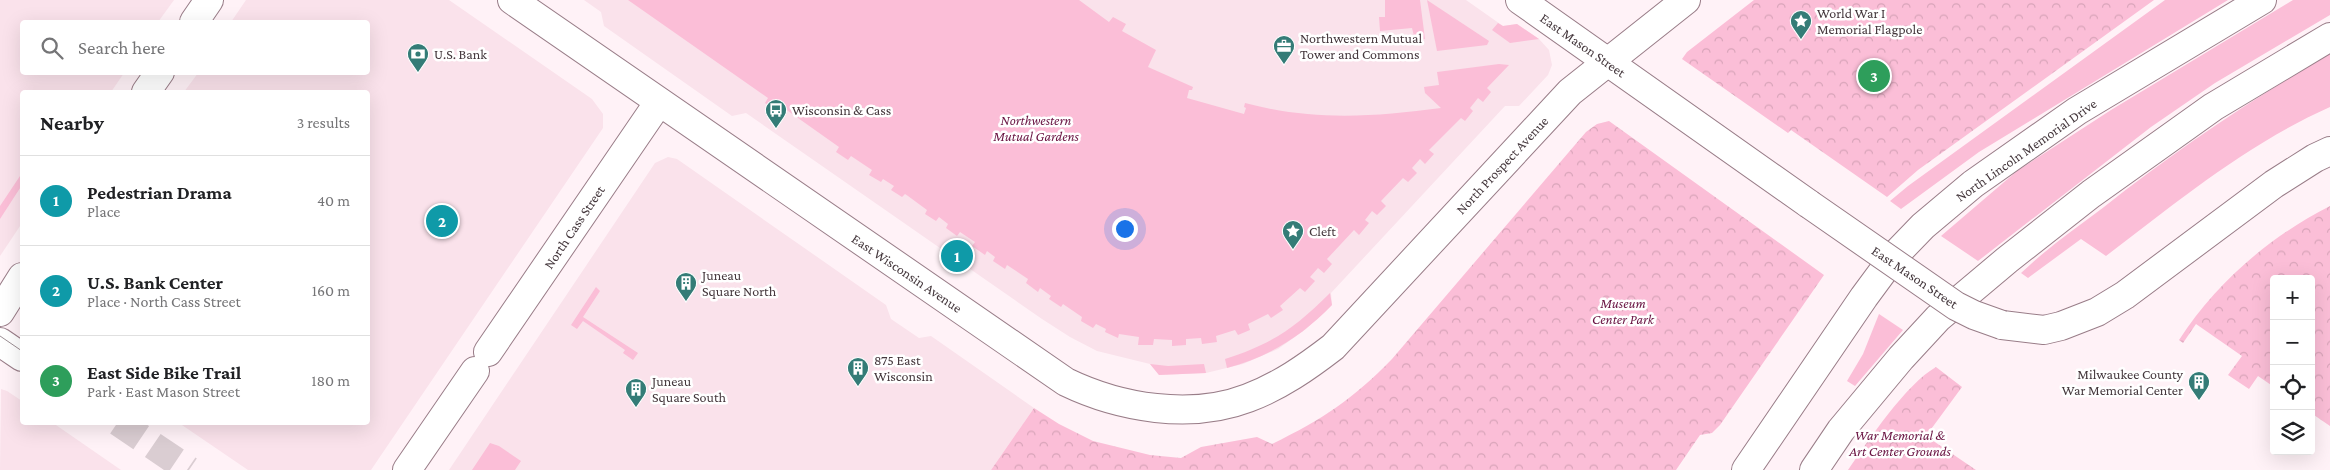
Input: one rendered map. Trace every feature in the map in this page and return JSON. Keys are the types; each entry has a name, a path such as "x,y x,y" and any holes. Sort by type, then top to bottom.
{"main road":[{"path":"195,20 209,0"},
{"name":"East Wisconsin Avenue","path":"512,0 1046,369 1078,388 1106,398 1158,408 1222,406 1248,398 1304,370 1333,346"},
{"name":"East Mason Street","path":"1520,0 1956,306 2002,325 2044,330 2061,326 2097,312 2125,295 2274,184 2315,158 2330,151"},
{"name":"North Prospect Avenue","path":"1333,346 1570,92 1686,0"},
{"name":"North Lincoln Memorial Drive","path":"1746,470 1890,262 1923,226 1973,184 2077,112 2262,0"},
{"path":"1814,470 1841,430 1901,358 1938,318 2007,260 2092,194 2213,107 2330,37"},
{"path":"147,90 158,75"},
{"name":"North Cass Street","path":"407,470 659,102"},
{"path":"0,312 20,280"},
{"path":"0,342 20,356"}],"shaded area":[{"path":"0,0 174,0 159,20 20,20 20,75 123,75 112,90 20,90 20,226 0,256"},
{"path":"246,0 449,0 592,99 603,114 603,128 371,470 248,470 182,425 370,425 370,90 185,90 197,75 370,75 370,20 232,20"},
{"name":"Northwestern Mutual Gardens","path":"584,0 1466,0 1503,26 1517,24 1539,39 1549,50 1552,65 1548,75 1519,106 1505,106 1331,293 1332,305 1306,329 1278,349 1243,364 1206,373 1159,375 1150,364 1097,351 1042,319 746,113 732,116 604,26 601,12"},
{"path":"668,157 677,159 886,305 891,319 919,338 931,336 1034,408 991,470 449,470 655,163"},
{"path":"1,389 20,400 20,425 56,425 121,470 0,470"}],"green space":[{"name":"Northwestern Mutual Gardens","path":"628,0 1079,0 1109,22 1113,17 1126,24 1122,31 1156,50 1148,67 1193,87 1192,90 1189,90 1187,98 1244,114 1245,103 1294,113 1343,116 1391,114 1441,108 1425,93 1424,87 1439,85 1437,72 1499,64 1509,65 1487,88 1491,92 1483,102 1478,98 1470,108 1473,111 1465,121 1461,118 1429,150 1434,154 1425,164 1420,159 1412,168 1417,173 1408,182 1403,178 1381,201 1386,206 1377,215 1372,211 1365,220 1369,223 1359,235 1354,230 1327,259 1332,264 1324,273 1318,268 1310,277 1315,281 1305,292 1300,288 1280,306 1283,310 1271,318 1268,314 1248,324 1250,330 1238,335 1235,330 1216,336 1217,342 1202,344 1201,338 1186,339 1186,345 1172,346 1172,340 1154,339 1153,345 1138,345 1139,337 1119,334 1118,338 1105,332 1106,329 1096,324 1093,328 1081,321 1082,317 1063,304 1061,307 1049,299 1051,296 1040,288 1038,292 1026,283 1028,279 1007,265 1005,269 993,261 995,257 987,251 985,255 972,246 975,242 960,232 957,236 946,228 948,224 939,217 936,221 925,214 927,210 905,194 902,197 891,190 894,186 883,179 881,182 869,175 872,170 851,156 848,160 836,152 839,147 781,106 777,111 765,103 768,98"},
{"path":"1385,0 1420,0 1425,39 1415,40 1412,28 1380,31 1379,17 1385,17"},
{"path":"1427,0 1489,41 1487,45 1437,51"},
{"path":"1754,0 2154,0 1918,170 1887,197 1791,130 1788,133 1682,59 1687,52"},
{"path":"2165,0 2228,0 1979,152 1901,209 1890,201 1908,186"},
{"path":"2293,0 2330,0 2330,15 2215,83 2151,127 1978,261 1941,236 2017,171 2111,110"},
{"path":"1498,23 1503,26 1517,24 1539,39 1510,43 1492,30"},
{"path":"2330,54 2330,107 2270,138 2242,156 2187,194 2106,256 2081,239 2028,278 2021,273 2061,239 2186,146 2271,89"},
{"name":"Museum Center Park","path":"1609,121 1824,275 1720,425 1712,433 1700,435 1676,470 991,470 1034,408 1059,424 1093,441 1150,455 1181,458 1201,447 1257,437 1272,444 1307,426 1336,408 1364,386 1392,359 1586,132 1597,124"},
{"path":"20,176 20,188 0,219 0,206"},
{"path":"2330,206 2330,426 2315,416 2315,275 2270,275 2270,384 2258,376 2249,389 2228,375 2242,356 2196,324 2183,343 2179,340 2210,299 2246,263 2265,247 2308,218"},
{"path":"596,287 600,291 583,317 638,353 633,360 623,353 625,350 583,321 577,329 571,325"},
{"path":"1330,293 1332,305 1297,336 1257,358 1227,368 1225,359 1270,341 1282,334"},
{"path":"1879,314 1903,330 1855,386 1847,381 1863,354"},
{"path":"1150,364 1168,366 1204,364 1206,373 1159,375"},
{"name":"War Memorial & Art Center Grounds","path":"1936,367 1962,387 1926,436 1976,470 1848,470 1900,399 1924,375"},
{"path":"490,443 499,446 521,461 515,470 472,470"}],"tunnel":[{"path":"122,425 189,470"}],"tram line":[{"path":"0,336 20,350"}],"place":[{"name":"World War I Memorial Flagpole","path":"1801,40"},
{"name":"Northwestern Mutual Tower and Commons","path":"1284,65"},
{"name":"U.S. Bank","path":"418,73"},
{"name":"East Side Bike Trail","path":"1874,76"},
{"name":"Wisconsin & Cass","path":"776,129"},
{"name":"U.S. Bank Center","path":"442,221"},
{"name":"Cleft","path":"1293,250"},
{"name":"Pedestrian Drama","path":"957,256"},
{"name":"Juneau Square North","path":"686,302"},
{"name":"875 East Wisconsin","path":"858,387"},
{"name":"Milwaukee County War Memorial Center","path":"2199,401"},
{"name":"Juneau Square South","path":"636,408"}]}
